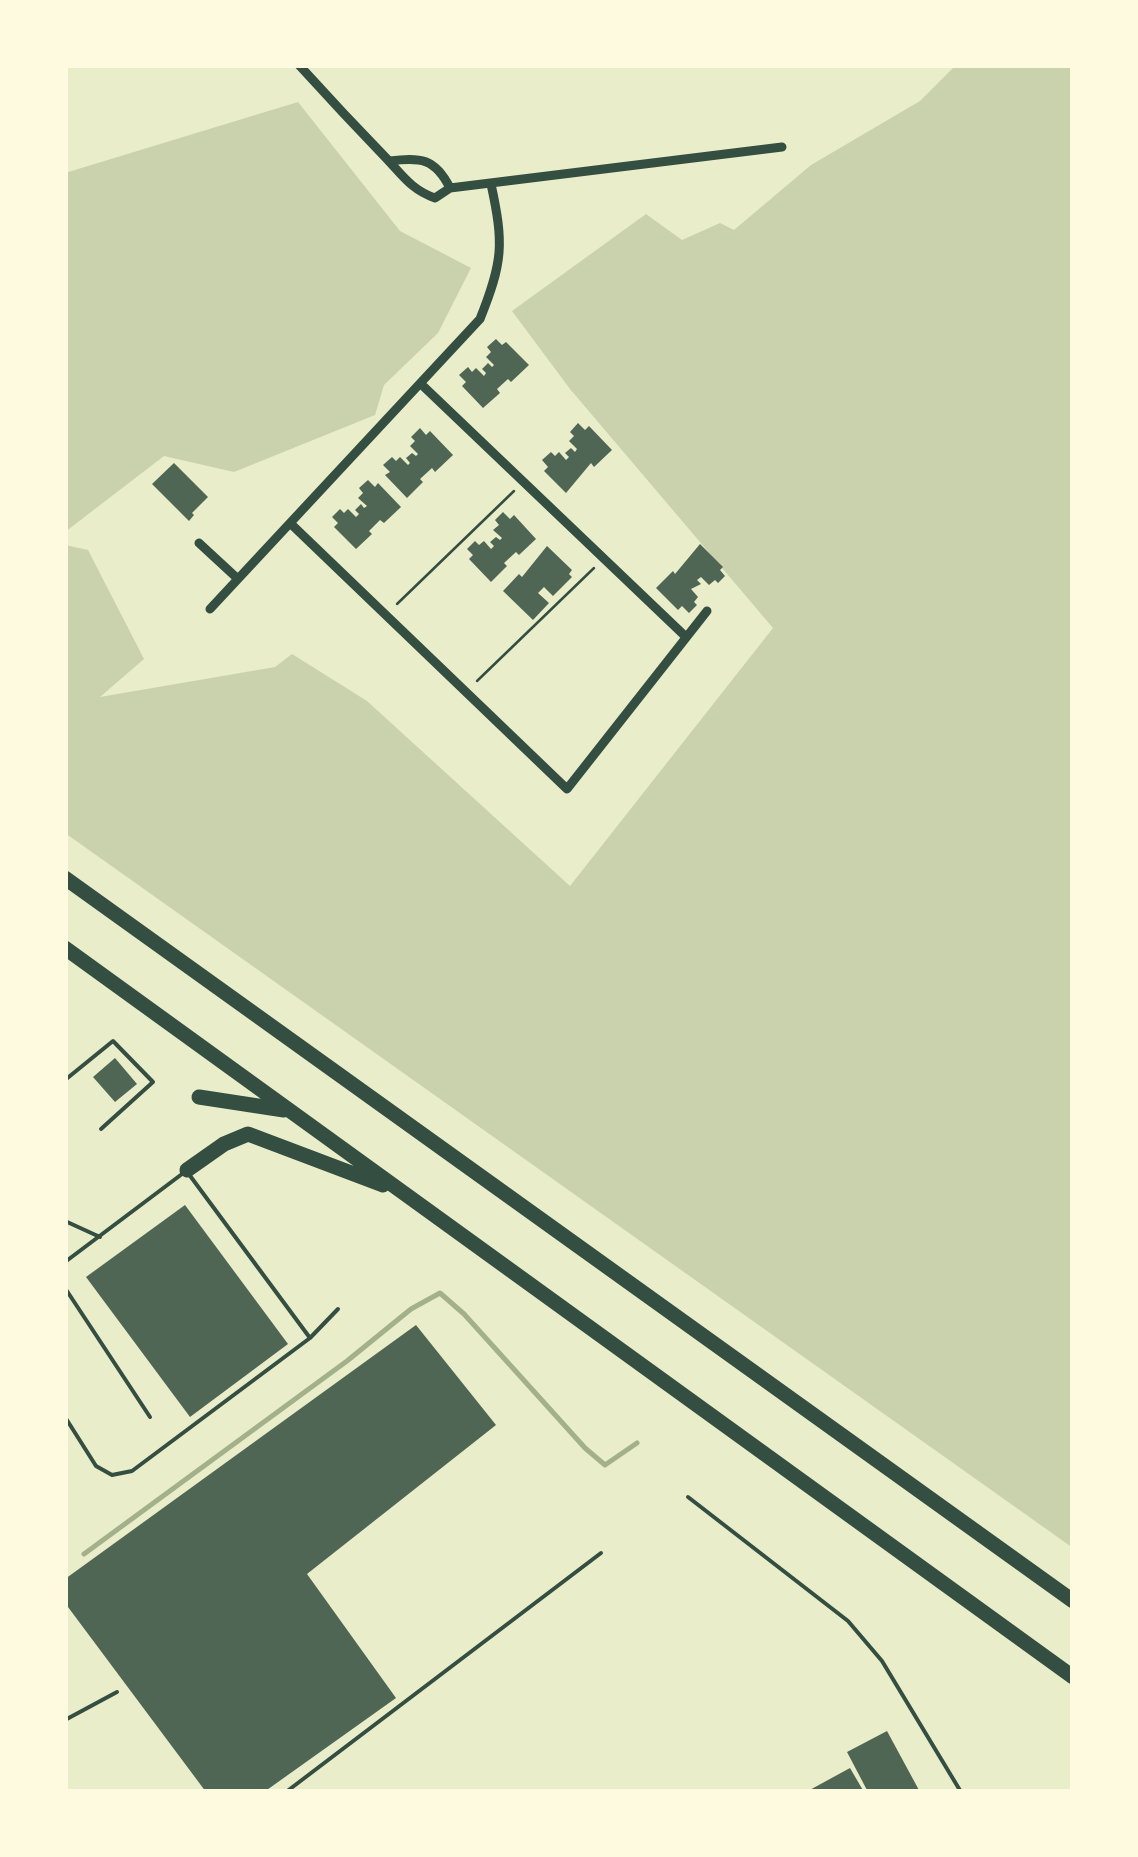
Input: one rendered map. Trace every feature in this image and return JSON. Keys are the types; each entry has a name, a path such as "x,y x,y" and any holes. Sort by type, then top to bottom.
{"highway":[{"path":"65,878 1073,1602"},
{"path":"65,948 1073,1677"},
{"path":"199,1097 288,1110"},
{"path":"187,1170 224,1144 248,1134 405,1193"}],"street":[{"path":"299,65 398,175 435,198 450,188 782,146"},
{"path":"390,162 411,158 429,162 442,171 450,188"},
{"path":"210,609 480,320 496,280 502,235 491,184"},
{"path":"421,384 685,636"},
{"path":"290,523 567,789 707,611"},
{"path":"198,543 238,579"}],"lane":[{"path":"65,1080 113,1041 153,1082 101,1128"},
{"path":"65,1262 187,1170 310,1338"},
{"path":"65,1222 100,1237"},
{"path":"65,1288 150,1417"},
{"path":"65,1417 96,1466 112,1474 132,1470 310,1338 338,1309"},
{"path":"688,1498 848,1621 882,1661 961,1792"},
{"path":"286,1792 601,1552"},
{"path":"65,1720 117,1692"}],"path":[{"path":"386,616 522,482"},
{"path":"466,692 604,559"}],"green space":[{"path":"956,65 1073,65 1073,1548 65,833 65,545 88,550 144,659 100,697 275,667 292,654 367,701 570,886 773,628 570,389 512,311 646,214 682,240 720,223 734,230 811,165 920,101"},
{"path":"298,102 400,231 471,268 438,333 384,385 375,415 234,472 164,456 65,532 65,173"}],"building":[{"path":"496,339 502,345 506,342 529,365 497,389 500,393 483,408 462,386 466,382 459,375 468,367 472,372 476,368 484,376 482,369 488,363 494,365 486,357 491,352 487,347"},
{"path":"578,423 585,430 589,426 612,450 594,467 591,463 566,493 544,471 548,467 542,460 551,452 555,456 559,452 566,460 569,457 565,453 571,448 575,452 577,449 569,441 574,436 570,432"},
{"path":"420,428 426,435 430,431 453,455 435,472 432,468 420,479 423,482 407,498 385,475 390,472 383,465 392,457 410,463 406,458 418,454 410,446 415,441 411,437"},
{"path":"174,463 208,497 189,521 152,484"},
{"path":"368,480 375,487 378,483 401,507 384,523 380,520 356,549 334,527 338,523 332,517 340,509 344,513 348,509 356,517 359,514 355,510 361,504 367,506 358,498 363,493 359,488"},
{"path":"503,512 510,519 514,515 536,539 504,563 507,566 491,582 469,559 473,555 467,549 475,541 479,545 484,541 491,549 494,546 490,542 502,538 493,530 499,525 495,520"},
{"path":"700,544 723,567 720,570 725,576 709,585 701,577 697,580 701,584 691,589 698,597 694,602 697,605 689,613 682,606 678,610 656,588 673,571 675,574"},
{"path":"547,546 572,570 572,577 553,596 544,587 538,593 549,603 533,620 503,591 519,574 522,577"},
{"path":"115,1058 137,1084 115,1102 93,1077"},
{"path":"185,1205 288,1344 190,1417 86,1277"},
{"path":"416,1325 496,1425 307,1574 396,1698 264,1792 206,1792 65,1603 65,1579"},
{"path":"887,1731 920,1792 868,1792 847,1752"},
{"path":"850,1768 864,1792 806,1792"}],"waterway":[{"path":"84,1554 347,1361 411,1309 440,1293 605,1465 637,1443"}]}
